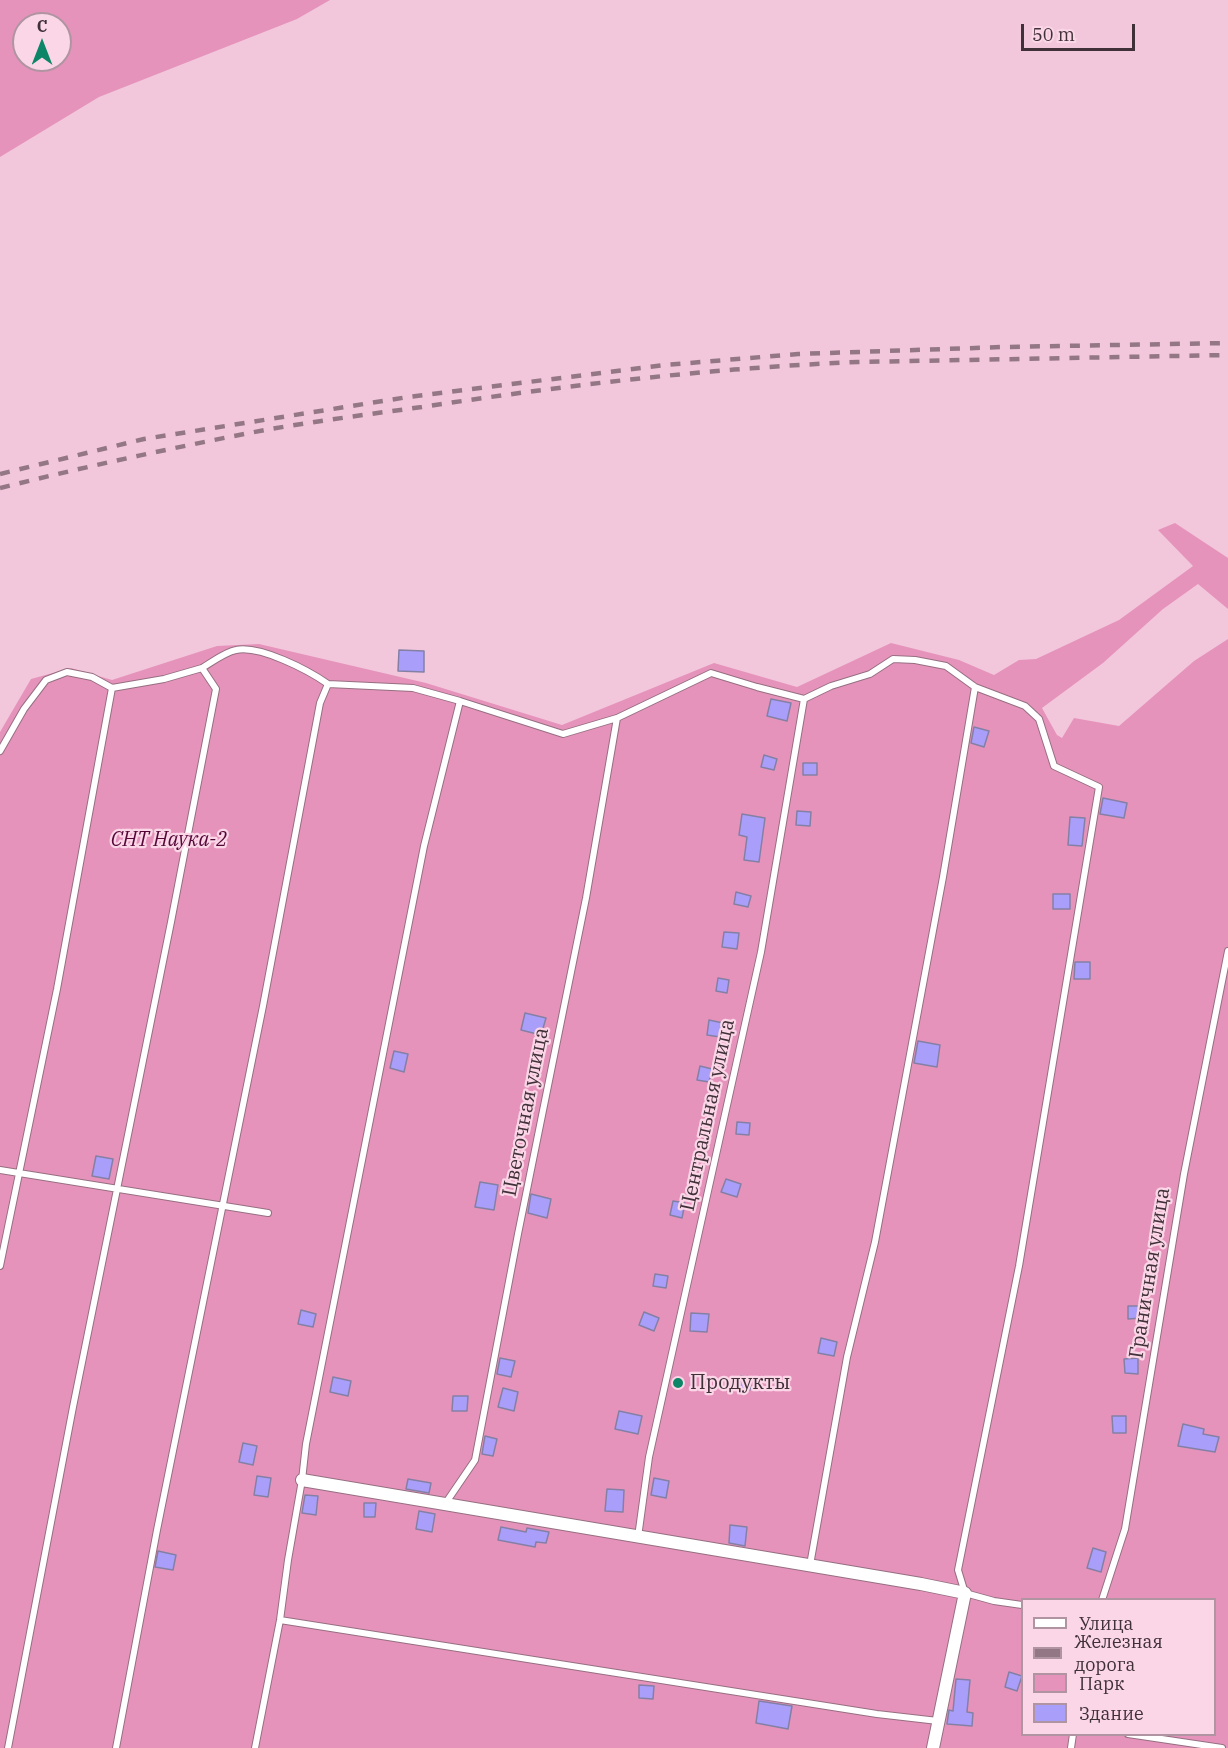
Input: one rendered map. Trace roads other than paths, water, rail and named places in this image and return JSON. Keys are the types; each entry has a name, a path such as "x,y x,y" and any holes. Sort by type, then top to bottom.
{"street":[{"path":"302,1480 965,1593 933,1748"}],"lane":[{"path":"0,751 24,709 46,680 67,672 92,676 112,688 164,679 202,668 234,650 256,650 312,672 328,684 413,688 562,734 617,718 711,673 804,699 831,686 870,674 893,659 915,660 946,666 975,687 1025,706 1039,719 1054,766 1099,787 1019,1266 958,1570 965,1593 994,1601 1021,1605"},
{"path":"8,1748 75,1395 216,689 202,668"},
{"path":"116,1748 157,1530 263,1006 320,703 328,684"},
{"path":"810,1565 847,1357 878,1230 943,877 975,687"},
{"path":"0,1266 57,988 112,688"},
{"name":"Центральная улица","path":"638,1537 650,1457 761,952 804,699"},
{"path":"255,1748 280,1620 306,1444 424,846 460,701"},
{"name":"Цветочная улица","path":"444,1504 475,1460 586,898 617,718"},
{"name":"Граничная улица","path":"1102,1598 1125,1529 1184,1174 1228,951"},
{"path":"0,1170 268,1214"},
{"path":"280,1620 877,1714 938,1721"},
{"path":"1141,1736 1222,1748"}],"railway":[{"path":"0,474 144,439 408,397 665,365 798,354 1228,343"},
{"path":"0,488 132,457 265,430 640,378 749,368 858,362 1228,355"}],"place":[{"name":"Продукты","path":"678,1383"}],"park label":[{"name":"СНТ Наука-2","path":"169,840"}]}
